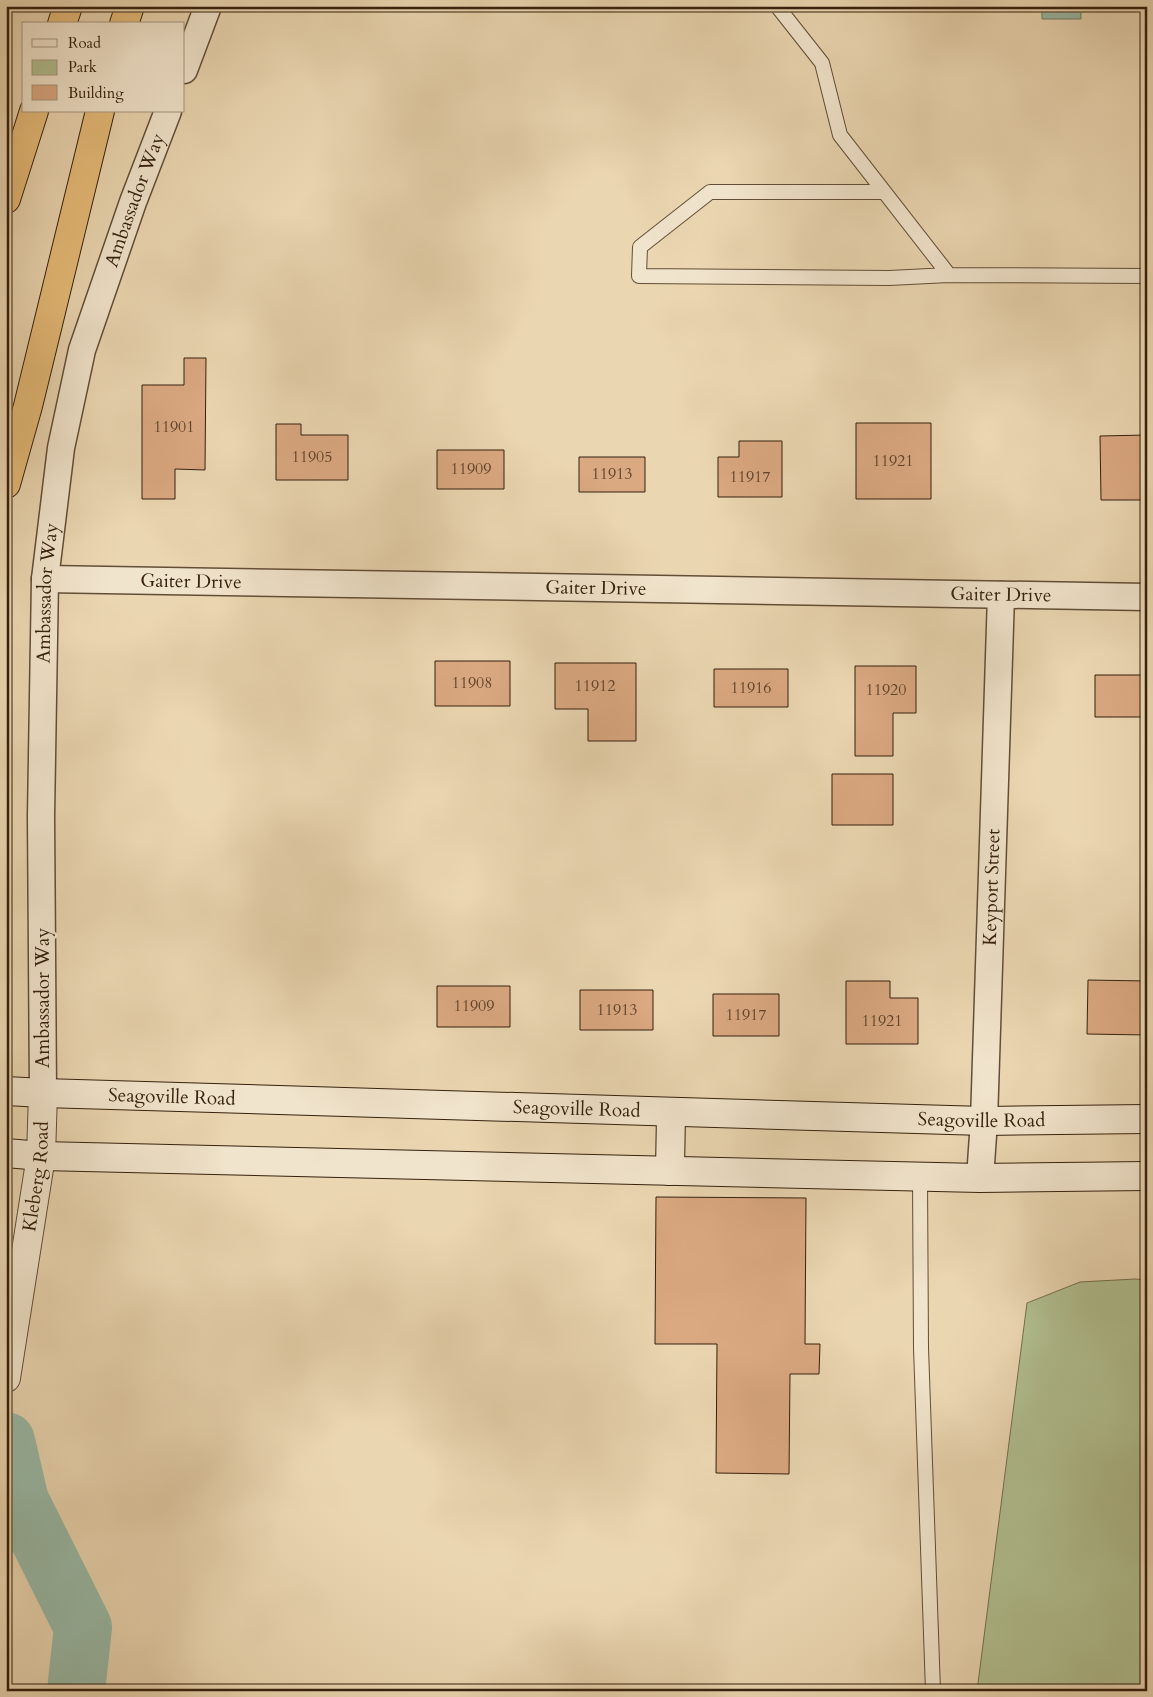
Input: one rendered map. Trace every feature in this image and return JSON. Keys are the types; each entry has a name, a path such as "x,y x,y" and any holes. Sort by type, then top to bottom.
{"highway":[{"path":"63,22 68,6"},
{"path":"125,22 130,6"},
{"path":"6,199 34,112"},
{"path":"6,484 28,406 100,112"}],"main road":[{"name":"Seagoville Road","path":"6,1091 984,1121 1147,1119"},
{"name":"Kleberg Road","path":"6,1378 41,1156 43,1093"},
{"path":"670,1171 671,1112"},
{"path":"6,1153 41,1156 980,1178 1147,1176"}],"street":[{"path":"185,67 208,6"},
{"name":"Ambassador Way","path":"43,1093 41,816 45,579 61,448 82,350 133,202 168,112"},
{"name":"Gaiter Drive","path":"45,579 1147,597"},
{"name":"Keyport Street","path":"980,1178 984,1121 1001,595"}],"lane":[{"path":"777,6 822,63 840,135 949,275"},
{"path":"884,192 710,192 640,247 639,276 889,278 949,275 1147,276"},
{"path":"920,1176 921,1348 933,1691"}],"green space":[{"path":"1147,1280 1147,1691 977,1691 1027,1303 1080,1282"}],"shaded area":[{"path":"1042,6 1087,6 1081,7 1081,19 1042,19"}],"building":[{"path":"184,358 206,358 205,470 175,469 175,499 142,499 142,385 184,385"},
{"path":"856,423 931,423 931,499 856,499"},
{"path":"276,424 301,424 301,435 348,435 348,480 276,480"},
{"path":"1147,435 1147,500 1101,500 1100,436"},
{"path":"739,441 782,441 782,497 718,497 718,457 739,457"},
{"path":"437,450 504,450 504,489 437,489"},
{"path":"579,457 645,457 645,492 579,492"},
{"path":"435,661 510,661 510,706 435,706"},
{"path":"555,663 636,663 636,741 588,741 588,709 555,709"},
{"path":"855,666 916,666 916,713 893,713 893,756 855,756"},
{"path":"714,669 788,669 788,707 714,707"},
{"path":"1095,675 1147,675 1147,717 1095,717"},
{"path":"832,774 893,774 893,825 832,825"},
{"path":"1088,980 1147,981 1147,1035 1087,1034"},
{"path":"846,981 890,981 890,998 918,998 918,1044 846,1044"},
{"path":"437,986 510,986 510,1027 437,1027"},
{"path":"580,990 653,990 653,1030 580,1030"},
{"path":"713,994 779,994 779,1036 713,1036"},
{"path":"656,1197 806,1198 805,1344 820,1344 819,1374 790,1374 789,1474 716,1473 717,1344 655,1344"}],"waterway":[{"path":"6,1441 20,1501 83,1627 76,1691"}]}
